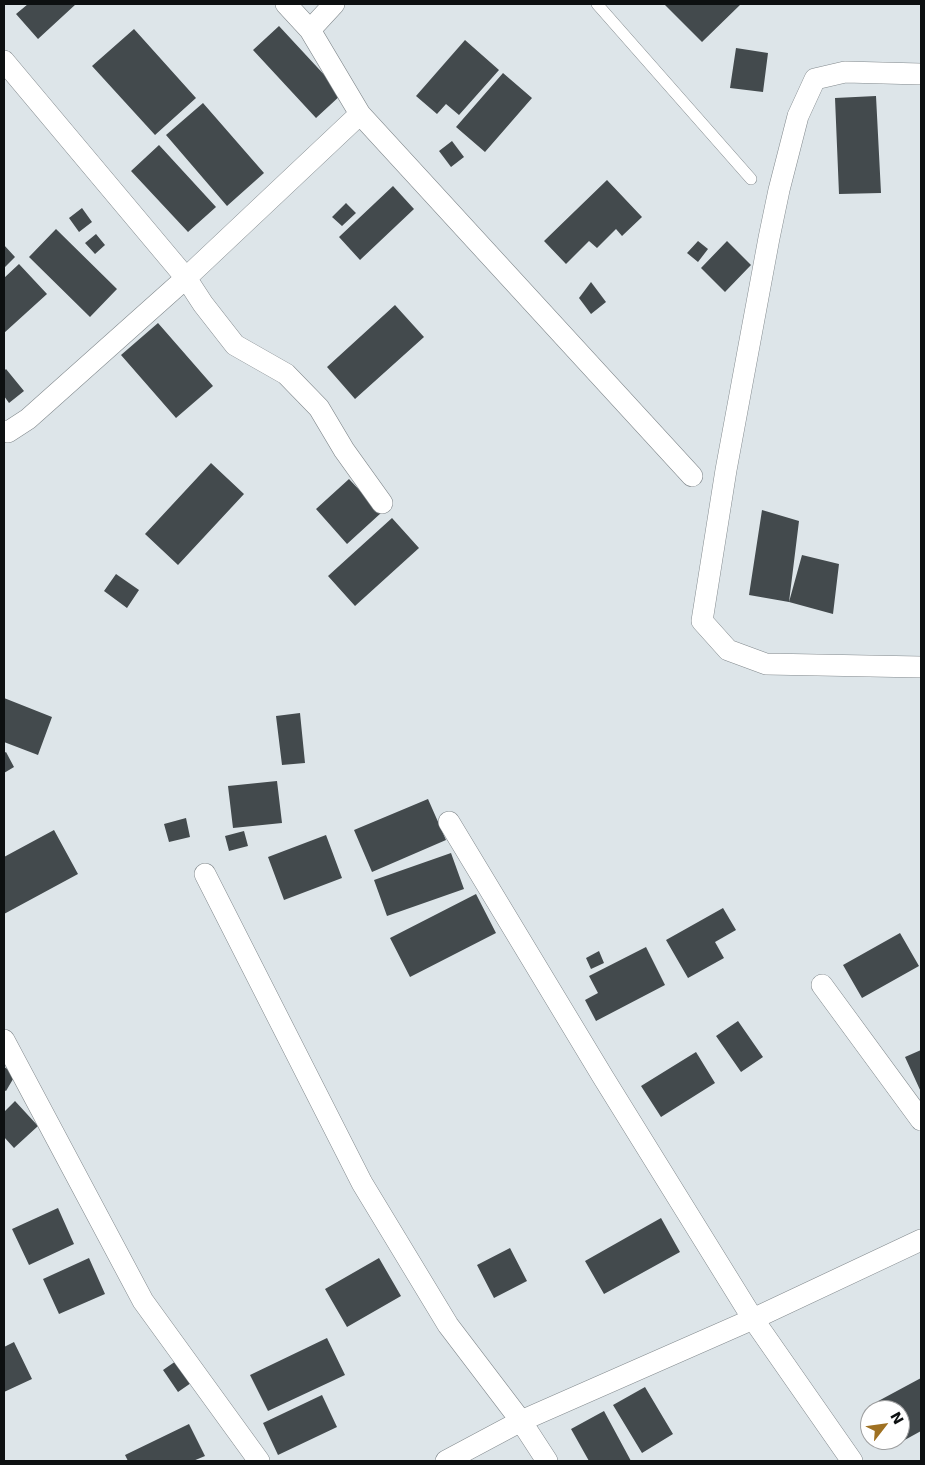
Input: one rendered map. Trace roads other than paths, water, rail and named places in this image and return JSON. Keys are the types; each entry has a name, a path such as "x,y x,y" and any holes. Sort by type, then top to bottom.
{"street":[{"path":"286,4 310,30 360,114 692,476"},
{"path":"310,30 334,4"},
{"path":"4,61 186,278 203,304 235,345 286,374 319,408 344,450 382,503"},
{"path":"921,74 845,72 815,79 798,116 769,238 726,470 702,621 728,650 766,664 921,667"},
{"path":"5,433 28,419 186,278 360,114"},
{"path":"449,822 608,1085 753,1319 852,1461"},
{"path":"205,874 362,1183 448,1325 521,1421 547,1461"},
{"path":"822,986 921,1120"},
{"path":"4,1040 143,1301 259,1461"},
{"path":"446,1461 521,1421 753,1319 921,1240"}],"lane":[{"path":"596,4 751,179"}]}
